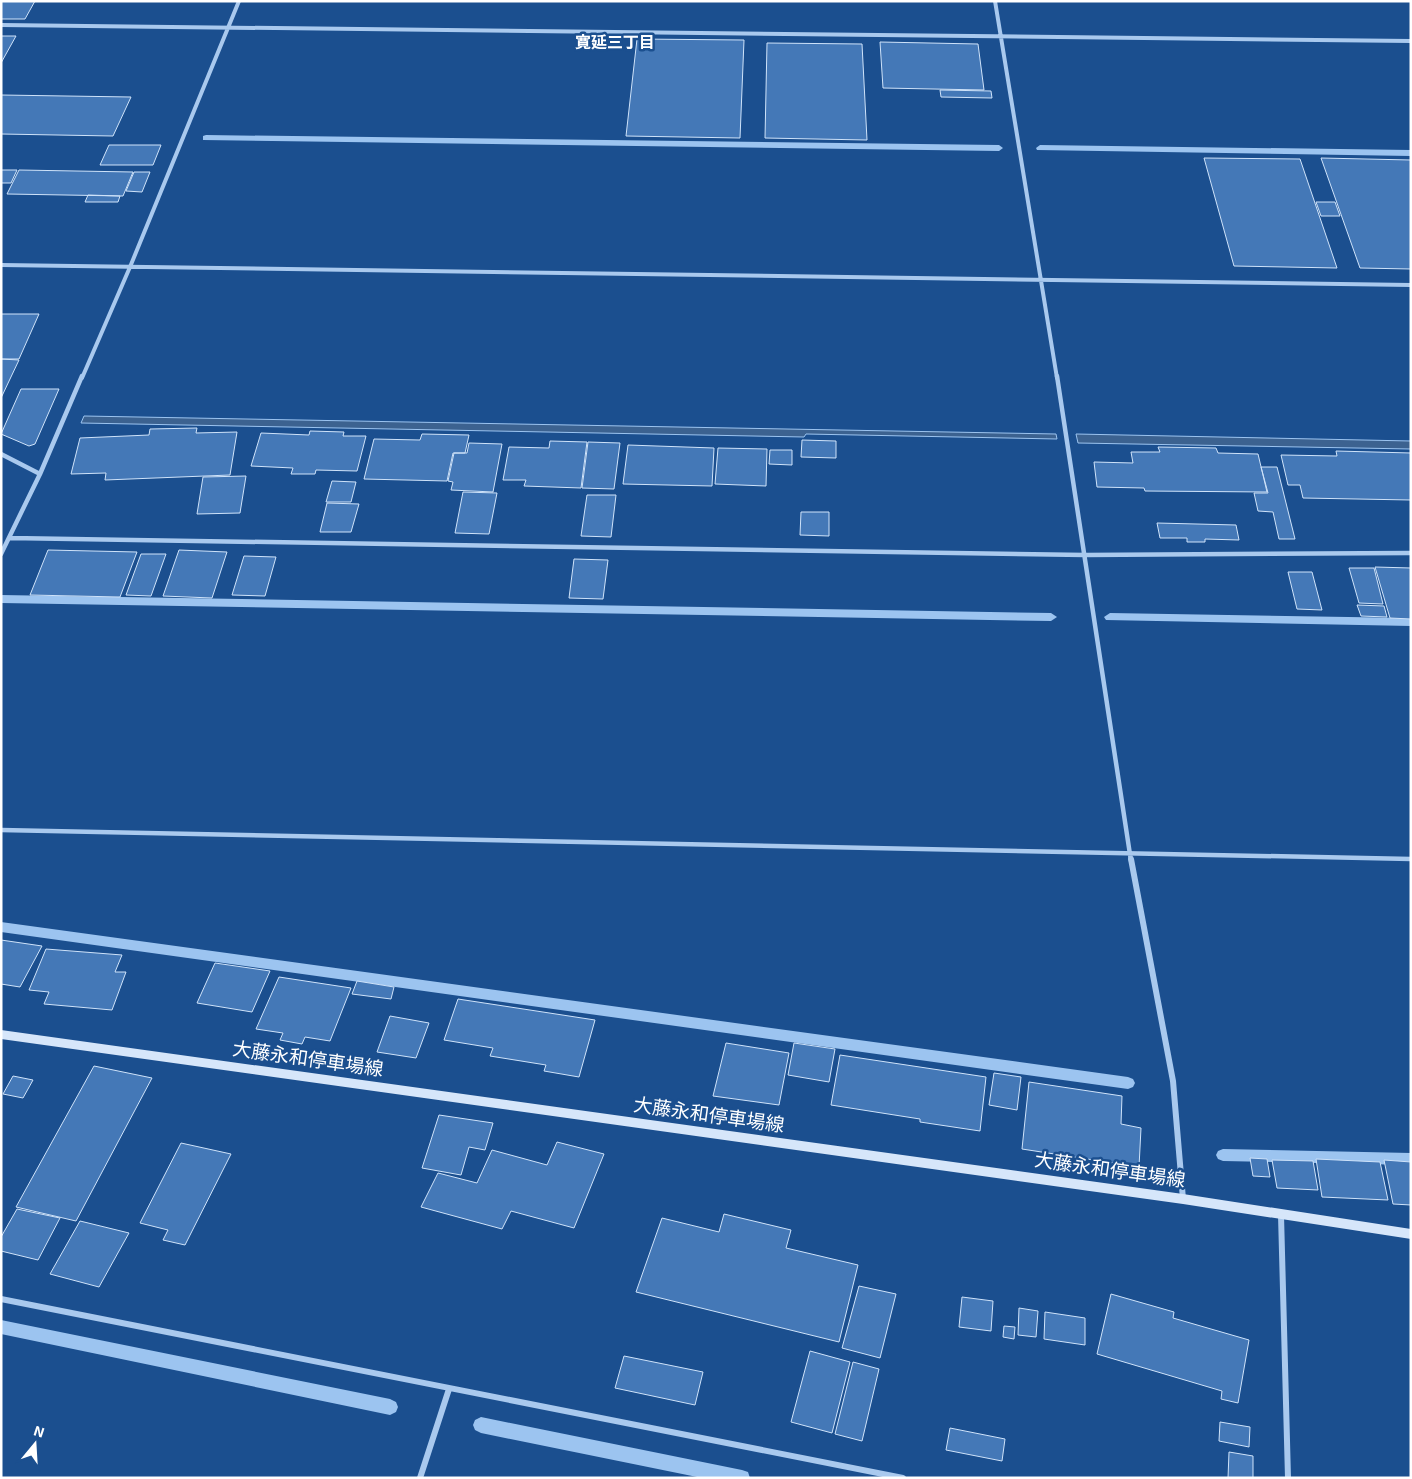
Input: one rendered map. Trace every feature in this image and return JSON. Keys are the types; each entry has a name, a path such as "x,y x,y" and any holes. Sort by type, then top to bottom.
{"main road":[{"name":"大藤永和停車場線","path":"1,1034 1183,1198 1281,1215 1411,1234"}],"street":[{"path":"1,554 40,474 130,267 239,1"},
{"path":"995,1 1042,280 1130,855 1172,1082 1183,1198"},
{"path":"1,25 1411,41"},
{"path":"1,265 1411,285"},
{"path":"1,454 40,474"},
{"path":"10,538 1085,556 1411,553"},
{"path":"1,830 1130,855 1411,859"},
{"path":"1281,1215 1288,1478"},
{"path":"1,1299 903,1478"},
{"path":"420,1478 449,1389"}],"water":[{"path":"84,416 1056,434 1057,439 806,434 804,437 81,423"},
{"path":"1076,434 1411,441 1411,449 1078,443"}],"building":[{"path":"1,1 35,1 25,19 1,19"},
{"path":"1,36 16,36 1,63"},
{"path":"637,39 744,40 740,138 626,136"},
{"path":"880,42 978,44 984,90 883,88"},
{"path":"767,43 862,44 867,140 765,138"},
{"path":"940,90 991,91 992,98 941,97"},
{"path":"1,95 131,97 113,136 1,134"},
{"path":"109,145 161,145 153,165 100,165"},
{"path":"1204,158 1300,159 1337,268 1234,266"},
{"path":"1321,158 1411,160 1411,269 1360,268"},
{"path":"1,170 17,170 11,183 1,183"},
{"path":"19,170 133,172 123,196 7,194"},
{"path":"134,172 150,172 142,192 126,191"},
{"path":"88,195 120,196 118,202 85,202"},
{"path":"1316,202 1335,202 1340,216 1321,216"},
{"path":"1,314 39,314 19,359 1,359"},
{"path":"1,359 19,360 1,398"},
{"path":"21,389 59,389 35,444 29,446 1,434"},
{"path":"197,428 196,433 237,432 230,475 105,480 106,473 71,474 80,438 149,435 150,429"},
{"path":"310,431 344,432 343,436 366,436 357,471 316,470 315,474 291,474 293,468 251,466 261,433 309,435"},
{"path":"422,434 469,435 465,453 453,453 447,481 364,479 374,439 420,440"},
{"path":"802,440 836,441 836,458 801,457"},
{"path":"550,441 587,442 581,488 524,486 526,480 503,480 509,447 549,448"},
{"path":"588,442 620,443 614,489 582,488"},
{"path":"469,443 502,444 493,492 451,490 453,482 448,481 454,453 467,453"},
{"path":"628,445 714,448 712,486 623,484"},
{"path":"1158,447 1216,448 1218,453 1258,454 1267,492 1145,491 1144,488 1097,487 1094,462 1133,463 1131,452 1160,452"},
{"path":"718,448 767,449 766,486 715,484"},
{"path":"770,450 792,450 792,465 769,464"},
{"path":"1336,451 1411,453 1411,500 1303,498 1300,485 1288,485 1281,455 1337,456"},
{"path":"1261,467 1277,467 1295,539 1279,539 1273,512 1258,511 1254,493 1268,493"},
{"path":"246,476 240,513 197,514 203,477"},
{"path":"332,481 356,482 351,502 326,502"},
{"path":"463,492 497,493 489,534 455,533"},
{"path":"587,495 616,495 611,537 581,536"},
{"path":"327,503 359,504 351,532 320,532"},
{"path":"801,512 829,512 829,536 800,535"},
{"path":"1157,523 1236,525 1239,540 1205,539 1205,542 1187,542 1187,538 1160,538"},
{"path":"48,550 137,552 120,597 30,595"},
{"path":"179,550 227,552 212,598 163,596"},
{"path":"141,554 166,554 151,596 126,595"},
{"path":"244,556 276,557 265,596 232,595"},
{"path":"574,559 608,560 603,599 569,598"},
{"path":"1375,567 1411,568 1411,619 1390,618"},
{"path":"1349,568 1374,568 1383,604 1359,603"},
{"path":"1288,572 1312,572 1322,610 1297,609"},
{"path":"1357,605 1384,606 1387,617 1361,616"},
{"path":"1,940 42,946 20,987 1,984"},
{"path":"46,949 122,955 115,972 126,972 112,1010 44,1004 49,992 29,990"},
{"path":"215,963 270,971 252,1012 197,1003"},
{"path":"279,977 351,988 330,1041 305,1037 302,1044 280,1040 283,1033 256,1029"},
{"path":"357,981 394,987 391,999 352,994"},
{"path":"458,999 595,1020 579,1077 544,1071 546,1065 490,1056 493,1048 444,1040"},
{"path":"390,1016 429,1023 416,1058 377,1052"},
{"path":"726,1043 789,1053 779,1105 713,1096"},
{"path":"794,1043 835,1049 829,1082 788,1075"},
{"path":"840,1055 986,1077 980,1131 920,1122 920,1119 831,1105"},
{"path":"94,1066 152,1078 76,1221 16,1207"},
{"path":"994,1073 1021,1077 1017,1110 989,1105"},
{"path":"13,1076 33,1080 23,1098 3,1094"},
{"path":"1029,1082 1122,1096 1121,1124 1141,1128 1139,1167 1022,1149"},
{"path":"439,1115 493,1123 485,1150 469,1147 461,1175 422,1168"},
{"path":"557,1142 604,1154 574,1228 511,1211 502,1229 421,1207 438,1173 477,1183 492,1150 547,1165"},
{"path":"181,1143 231,1154 185,1245 163,1240 168,1230 140,1223"},
{"path":"1250,1158 1267,1159 1270,1177 1253,1176"},
{"path":"1316,1159 1380,1162 1388,1200 1322,1197"},
{"path":"1272,1160 1313,1161 1318,1190 1277,1188"},
{"path":"1384,1160 1411,1162 1411,1205 1393,1204"},
{"path":"17,1209 60,1218 38,1260 1,1251 1,1237"},
{"path":"724,1214 791,1230 786,1248 858,1265 839,1342 636,1292 662,1218 719,1232"},
{"path":"80,1221 129,1233 99,1287 50,1274"},
{"path":"859,1286 896,1294 880,1358 842,1348"},
{"path":"1111,1294 1174,1312 1173,1318 1249,1340 1238,1403 1221,1399 1222,1391 1097,1354"},
{"path":"962,1297 993,1301 991,1331 959,1327"},
{"path":"1019,1308 1038,1311 1036,1337 1018,1335"},
{"path":"1045,1312 1085,1318 1085,1345 1044,1339"},
{"path":"1004,1326 1015,1327 1014,1339 1003,1337"},
{"path":"810,1351 850,1362 832,1433 791,1422"},
{"path":"624,1356 703,1372 695,1405 615,1388"},
{"path":"853,1362 879,1369 862,1441 835,1434"},
{"path":"1220,1422 1250,1427 1249,1447 1219,1441"},
{"path":"950,1428 1005,1439 1002,1461 946,1450"},
{"path":"1229,1452 1253,1456 1253,1478 1228,1478"}],"waterway":[{"path":"206,138 999,148"},
{"path":"1040,148 1411,153"},
{"path":"1,599 1051,617"},
{"path":"1110,617 1411,622"},
{"path":"1,927 1128,1083"},
{"path":"1223,1155 1411,1159"},
{"path":"1,1327 390,1407"},
{"path":"481,1425 742,1478"}],"district":[{"name":"寛延三丁目","path":"615,41"}]}
